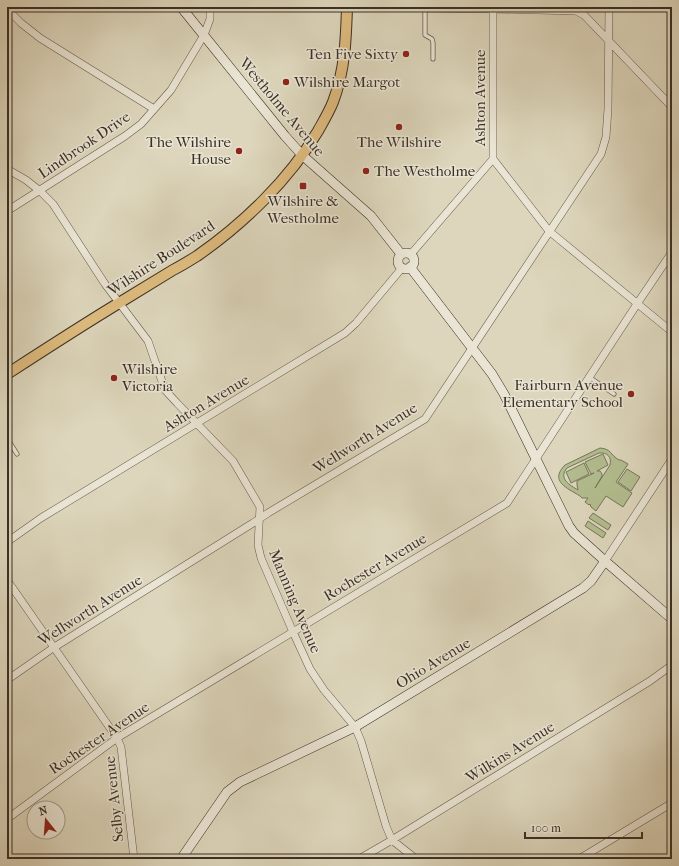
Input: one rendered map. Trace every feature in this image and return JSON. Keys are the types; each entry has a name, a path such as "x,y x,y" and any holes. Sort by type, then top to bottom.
{"main road":[{"name":"Wilshire Boulevard","path":"7,374 119,303 196,257 222,238 255,210 302,156 326,117 333,101 342,70 347,34 347,7"}],"street":[{"name":"Westholme Avenue","path":"181,7 284,136 302,156 371,216 401,254"},
{"name":"Lindbrook Drive","path":"7,211 125,136 141,124 171,90 204,35 210,19 210,7"},
{"path":"347,7 493,8 576,11 584,15 609,40 672,107"},
{"name":"Wellworth Avenue","path":"7,680 53,648 260,518 425,419 601,154 606,137 608,109 609,7"},
{"name":"Ashton Avenue","path":"411,254 493,159 493,8"},
{"path":"7,9 21,23 40,38 154,109"},
{"path":"493,159 549,231 672,332"},
{"name":"Manning Avenue","path":"7,169 26,180 54,204 105,284 148,341 166,390 238,468 260,507 258,545 261,558 310,669 324,690 355,727 361,741 386,826 392,840"},
{"name":"Rochester Avenue","path":"7,819 117,738 507,502 672,252"},
{"path":"406,268 412,266 414,258 411,254 405,253 399,256 398,261 400,266 406,268 492,374 504,394 569,526 574,533 672,619"},
{"name":"Ashton Avenue","path":"7,542 41,518 345,333 406,268"},
{"name":"Ohio Avenue","path":"181,859 226,792 240,782 355,727 583,588 591,581 605,561 672,459"},
{"name":"Selby Avenue","path":"7,580 117,738 122,749 134,859"},
{"name":"Wilkins Avenue","path":"359,859 643,685 672,665"},
{"path":"578,859 671,806"},
{"path":"392,840 416,859"}],"lane":[{"path":"425,8 425,35 432,39 433,59"},
{"path":"589,377 614,394"},
{"path":"7,438 17,454"}],"green space":[{"path":"600,448 607,450 619,460 628,464 616,482 632,493 623,507 606,496 596,511 590,504 589,505 585,502 588,498 582,498 565,487 559,480 559,475 565,465","holes":["602,453 607,454 610,457 610,465 595,488 602,476 600,471 597,471 608,465 603,454 585,462 591,474 594,473 577,481 578,490 566,481 564,475 567,468"]},
{"path":"584,463 589,474 571,483 566,472"},
{"path":"627,469 640,477 631,491 618,482"},
{"path":"593,513 611,525 608,530 589,518"},
{"path":"588,521 606,533 603,538 585,526"}],"place":[{"name":"Ten Five Sixty","path":"406,54"},
{"name":"Wilshire Margot","path":"286,82"},
{"name":"The Wilshire","path":"399,127"},
{"name":"The Wilshire House","path":"239,151"},
{"name":"The Westholme","path":"366,171"},
{"name":"Wilshire & Westholme","path":"303,186"},
{"name":"Wilshire Victoria","path":"114,378"},
{"name":"Fairburn Avenue Elementary School","path":"631,394"}]}
